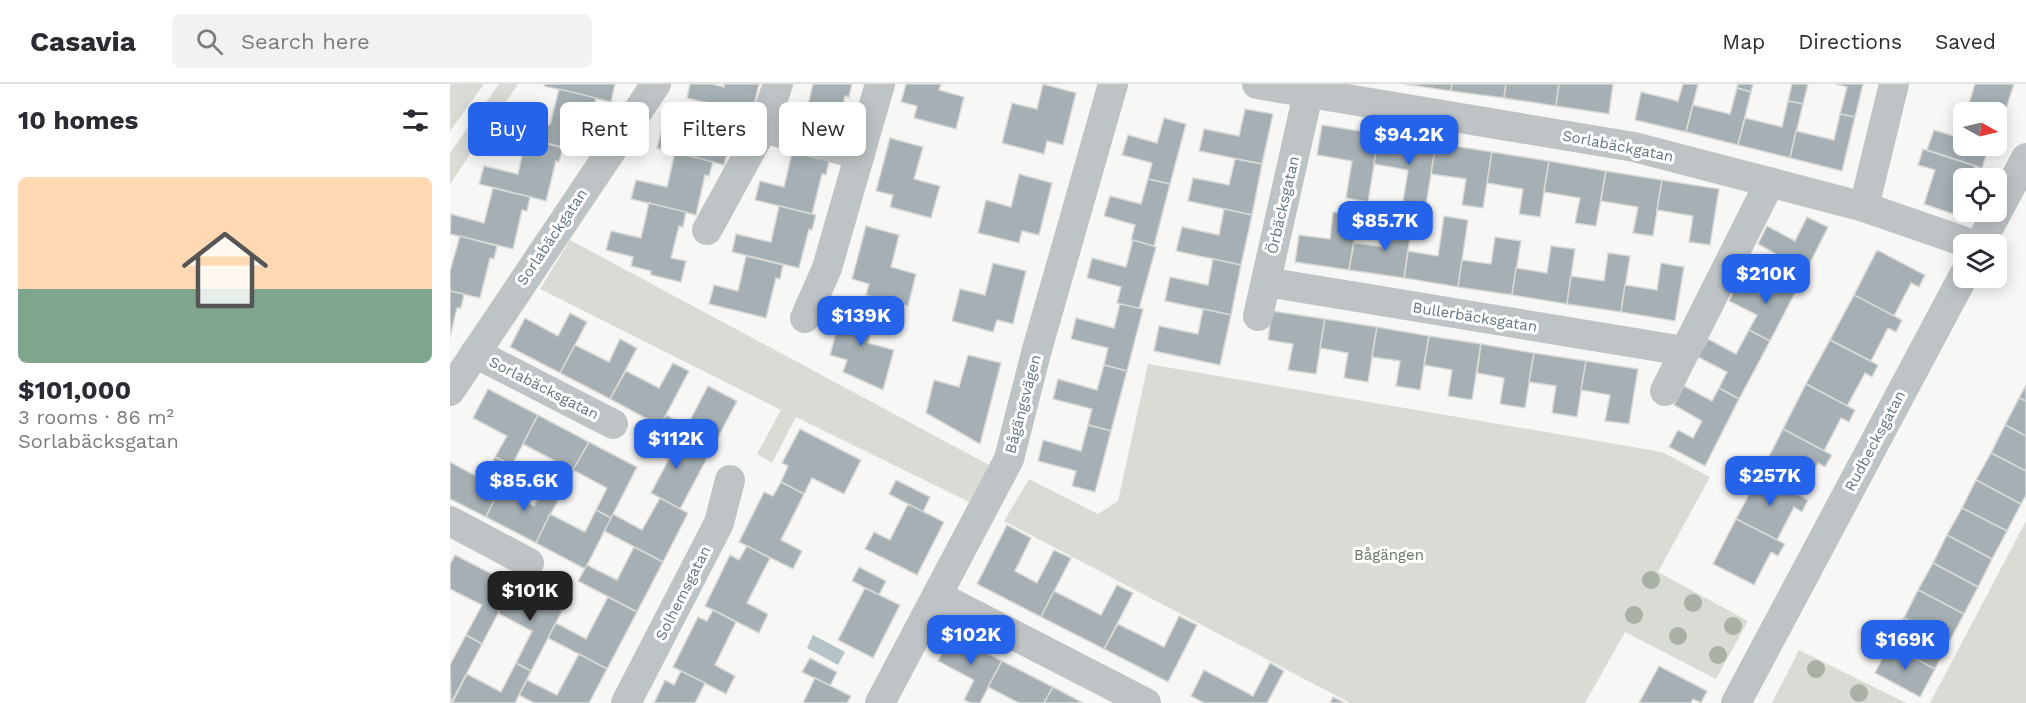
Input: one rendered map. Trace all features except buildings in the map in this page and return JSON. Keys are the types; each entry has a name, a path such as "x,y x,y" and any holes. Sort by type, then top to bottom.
{"street":[{"name":"Sorlabäckgatan","path":"450,391 656,84"},
{"path":"767,116 778,84"},
{"path":"866,134 880,84"},
{"name":"Bågängsvägen","path":"880,703 1009,459 1036,353 1113,84"},
{"name":"Sorlabäckgatan","path":"1257,84 1634,147 1864,207 1953,238"},
{"path":"1864,207 1894,84"},
{"name":"Örbäcksgatan","path":"1258,316 1308,94"},
{"path":"707,230 748,156"},
{"path":"805,318 827,268 860,156"},
{"path":"1985,234 2026,158"},
{"path":"1665,391 1770,182"},
{"name":"Bullerbäcksgatan","path":"1266,282 1684,351"},
{"name":"Rudbecksgatan","path":"1736,703 1958,288"},
{"name":"Sorlabäcksgatan","path":"474,353 613,424"},
{"name":"Solhemsgatan","path":"626,703 719,523 730,480"},
{"path":"450,521 529,563"},
{"path":"938,596 1146,703"}],"green space":[{"path":"451,84 484,84 471,102 468,102 468,106 450,131"},
{"path":"499,84 518,84 506,102 486,102"},
{"path":"468,128 469,156 450,184 450,153"},
{"path":"570,240 989,465 969,502 796,417 772,463 757,454 781,410 540,289"},
{"name":"Bågängen","path":"1148,364 1662,452 1710,477 1658,572 1748,621 1716,679 1625,632 1585,703 1350,703 1004,521 1029,479 1098,514 1118,501"},
{"path":"2026,521 2026,703 1930,703"},
{"path":"1799,650 1906,703 1772,703"}],"shaded area":[{"path":"813,635 845,652 838,665 807,648"}]}
